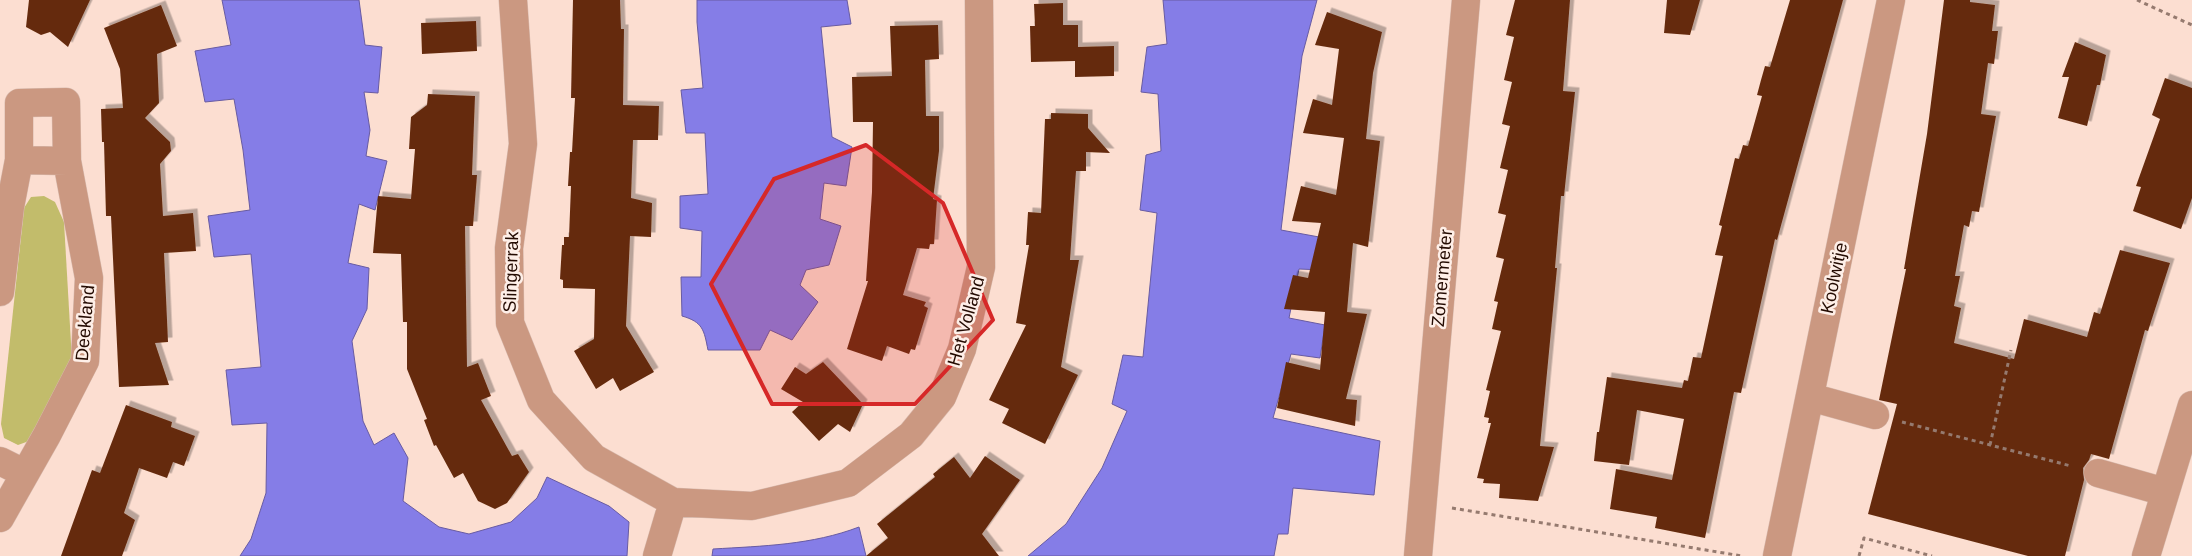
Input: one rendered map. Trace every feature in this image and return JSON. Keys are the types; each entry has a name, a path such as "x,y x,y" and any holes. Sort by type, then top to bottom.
{"street":[{"name":"Slingerrak","path":"513,0 523,144 509,248 510,323 542,400 594,458 673,502"},
{"name":"Het Volland","path":"673,502 752,506 848,483 911,435 942,397 962,349 981,267 979,0"},
{"name":"Zomermeter","path":"1418,556 1466,0"},
{"name":"Koolwitje","path":"1777,556 1890,0"},
{"name":"Deekland","path":"0,292 10,207 19,160 19,103 66,102 66,161 89,278 85,361 47,436 24,473 0,518"},
{"path":"19,160 66,161"},
{"path":"1810,397 1875,415"},
{"path":"2146,556 2192,405"},
{"path":"0,461 24,473"},
{"path":"2098,473 2165,492"},
{"path":"657,556 673,502"}],"path":[{"path":"2137,0 2192,25"},
{"path":"1990,445 2011,350"},
{"path":"1875,415 2098,473"},
{"path":"1423,503 1742,556"},
{"path":"1859,556 1864,538 1932,556"}],"highlighted area":[{"path":"866,145 943,203 993,320 915,404 772,404 711,284 774,179"}],"shaded area":[{"path":"222,0 359,0 365,45 382,47 378,93 364,92 370,130 366,156 387,161 375,210 359,204 348,263 369,268 367,309 352,341 363,421 374,445 394,433 408,458 403,501 439,527 469,534 511,522 537,498 547,477 609,506 629,522 627,556 240,556 251,539 266,493 267,423 232,425 226,370 261,367 251,254 214,257 208,216 250,210 243,150 234,99 205,102 195,51 231,45"},
{"path":"697,0 847,0 851,24 821,27 832,137 852,147 846,186 824,183 820,219 841,226 829,265 806,270 800,285 818,302 792,340 770,330 760,350 708,350 704,332 698,324 682,316 681,277 701,277 702,231 680,228 680,196 708,194 705,133 686,133 681,90 703,88"},
{"path":"1163,0 1317,0 1302,56 1281,230 1330,239 1323,270 1299,269 1289,318 1325,325 1320,358 1291,354 1273,418 1380,441 1374,495 1293,488 1288,534 1278,534 1274,556 1028,556 1066,524 1102,468 1127,411 1112,404 1123,355 1143,357 1157,213 1140,210 1146,155 1161,151 1158,94 1141,92 1147,47 1167,44"},
{"path":"44,196 55,202 64,222 72,361 29,441 18,445 4,438 1,424 24,208 31,197"},
{"path":"859,527 866,556 712,556 713,549 805,541 823,538"}],"building":[{"path":"29,0 90,0 68,47 50,32 41,35 26,27"},
{"path":"573,0 620,0 621,29 624,29 623,105 659,106 658,140 633,140 631,198 652,203 651,237 630,236 626,326 654,372 620,391 613,378 596,389 574,351 594,339 595,289 563,288 563,280 560,279 562,245 564,245 564,237 569,237 571,186 568,186 575,98 571,98"},
{"path":"1515,0 1570,0 1563,91 1575,92 1564,196 1561,196 1555,268 1557,268 1540,446 1554,447 1538,501 1499,498 1500,484 1483,483 1484,479 1477,478 1491,423 1488,423 1489,418 1484,417 1490,391 1486,390 1501,331 1492,329 1498,302 1494,301 1504,259 1496,257 1506,215 1498,213 1508,170 1500,168 1510,126 1502,124 1512,82 1504,80 1514,37 1506,35"},
{"path":"1667,0 1700,0 1690,35 1664,33"},
{"path":"1790,0 1843,0 1777,240 1775,239 1741,393 1734,392 1705,538 1655,528 1657,517 1610,509 1616,469 1672,480 1684,419 1637,410 1629,465 1594,461 1607,377 1682,388 1684,380 1688,381 1693,357 1701,358 1723,256 1715,255 1722,226 1719,225 1735,158 1739,159 1743,145 1748,146 1762,96 1757,95 1765,66 1770,67"},
{"path":"1944,0 1970,0 1970,2 1995,5 1992,31 1998,31 1994,64 1988,63 1981,114 1996,116 1979,212 1972,211 1969,227 1964,225 1955,276 1960,276 1954,306 1961,308 1954,343 2014,359 2024,319 2087,337 2094,312 2100,314 2120,250 2170,263 2148,331 2145,330 2109,459 2091,454 2083,468 2084,480 2065,556 2028,556 1868,514 1897,404 1879,400 1906,269 1904,269 1927,134"},
{"path":"1063,3 1063,25 1078,25 1078,47 1114,46 1114,76 1075,77 1075,61 1031,62 1030,26 1035,26 1034,4"},
{"path":"161,5 177,46 157,54 159,103 145,118 170,142 171,151 160,164 163,216 193,213 196,251 164,253 168,342 155,343 169,385 119,387 111,216 106,216 101,109 123,108 120,69 104,28"},
{"path":"1327,12 1382,32 1373,73 1366,139 1380,141 1368,247 1353,243 1347,312 1367,314 1346,399 1357,400 1355,426 1277,408 1286,362 1320,370 1325,312 1284,309 1293,275 1308,278 1321,223 1292,221 1301,186 1336,195 1344,138 1303,133 1313,99 1332,105 1339,49 1315,45"},
{"path":"476,21 477,51 422,54 421,23"},
{"path":"938,25 939,59 925,60 926,116 939,116 939,151 933,199 937,200 934,244 930,244 929,249 917,248 903,295 926,302 924,306 928,308 915,350 911,349 909,354 887,346 882,361 847,349 868,281 866,281 872,192 873,122 853,122 852,77 892,76 890,26"},
{"path":"2075,42 2106,55 2100,85 2097,85 2087,126 2058,118 2069,77 2062,77"},
{"path":"2165,78 2192,88 2192,198 2181,229 2133,211 2141,187 2136,186 2160,119 2152,115"},
{"path":"428,94 475,96 472,175 477,175 473,226 465,226 467,367 478,363 491,396 481,400 512,456 518,454 529,472 507,503 495,509 478,501 463,473 454,478 436,445 434,446 424,420 427,419 407,369 407,322 403,322 401,254 373,253 378,196 411,199 415,149 409,149 411,117 427,105"},
{"path":"1051,113 1088,114 1088,128 1110,153 1086,152 1086,171 1076,171 1070,260 1079,260 1061,367 1078,375 1045,444 1002,423 1009,409 989,400 1026,325 1016,323 1029,245 1026,245 1028,212 1041,213 1045,119 1051,119"},
{"path":"823,362 863,404 850,432 838,424 819,441 792,412 803,402 781,389 795,367 806,374"},
{"path":"126,405 172,422 171,427 195,436 184,466 173,462 167,478 139,468 124,513 135,520 122,556 61,556 92,470 100,473"},
{"path":"985,456 1020,480 982,534 999,556 866,556 888,538 877,524 935,477 933,474 954,457 970,478"}]}
